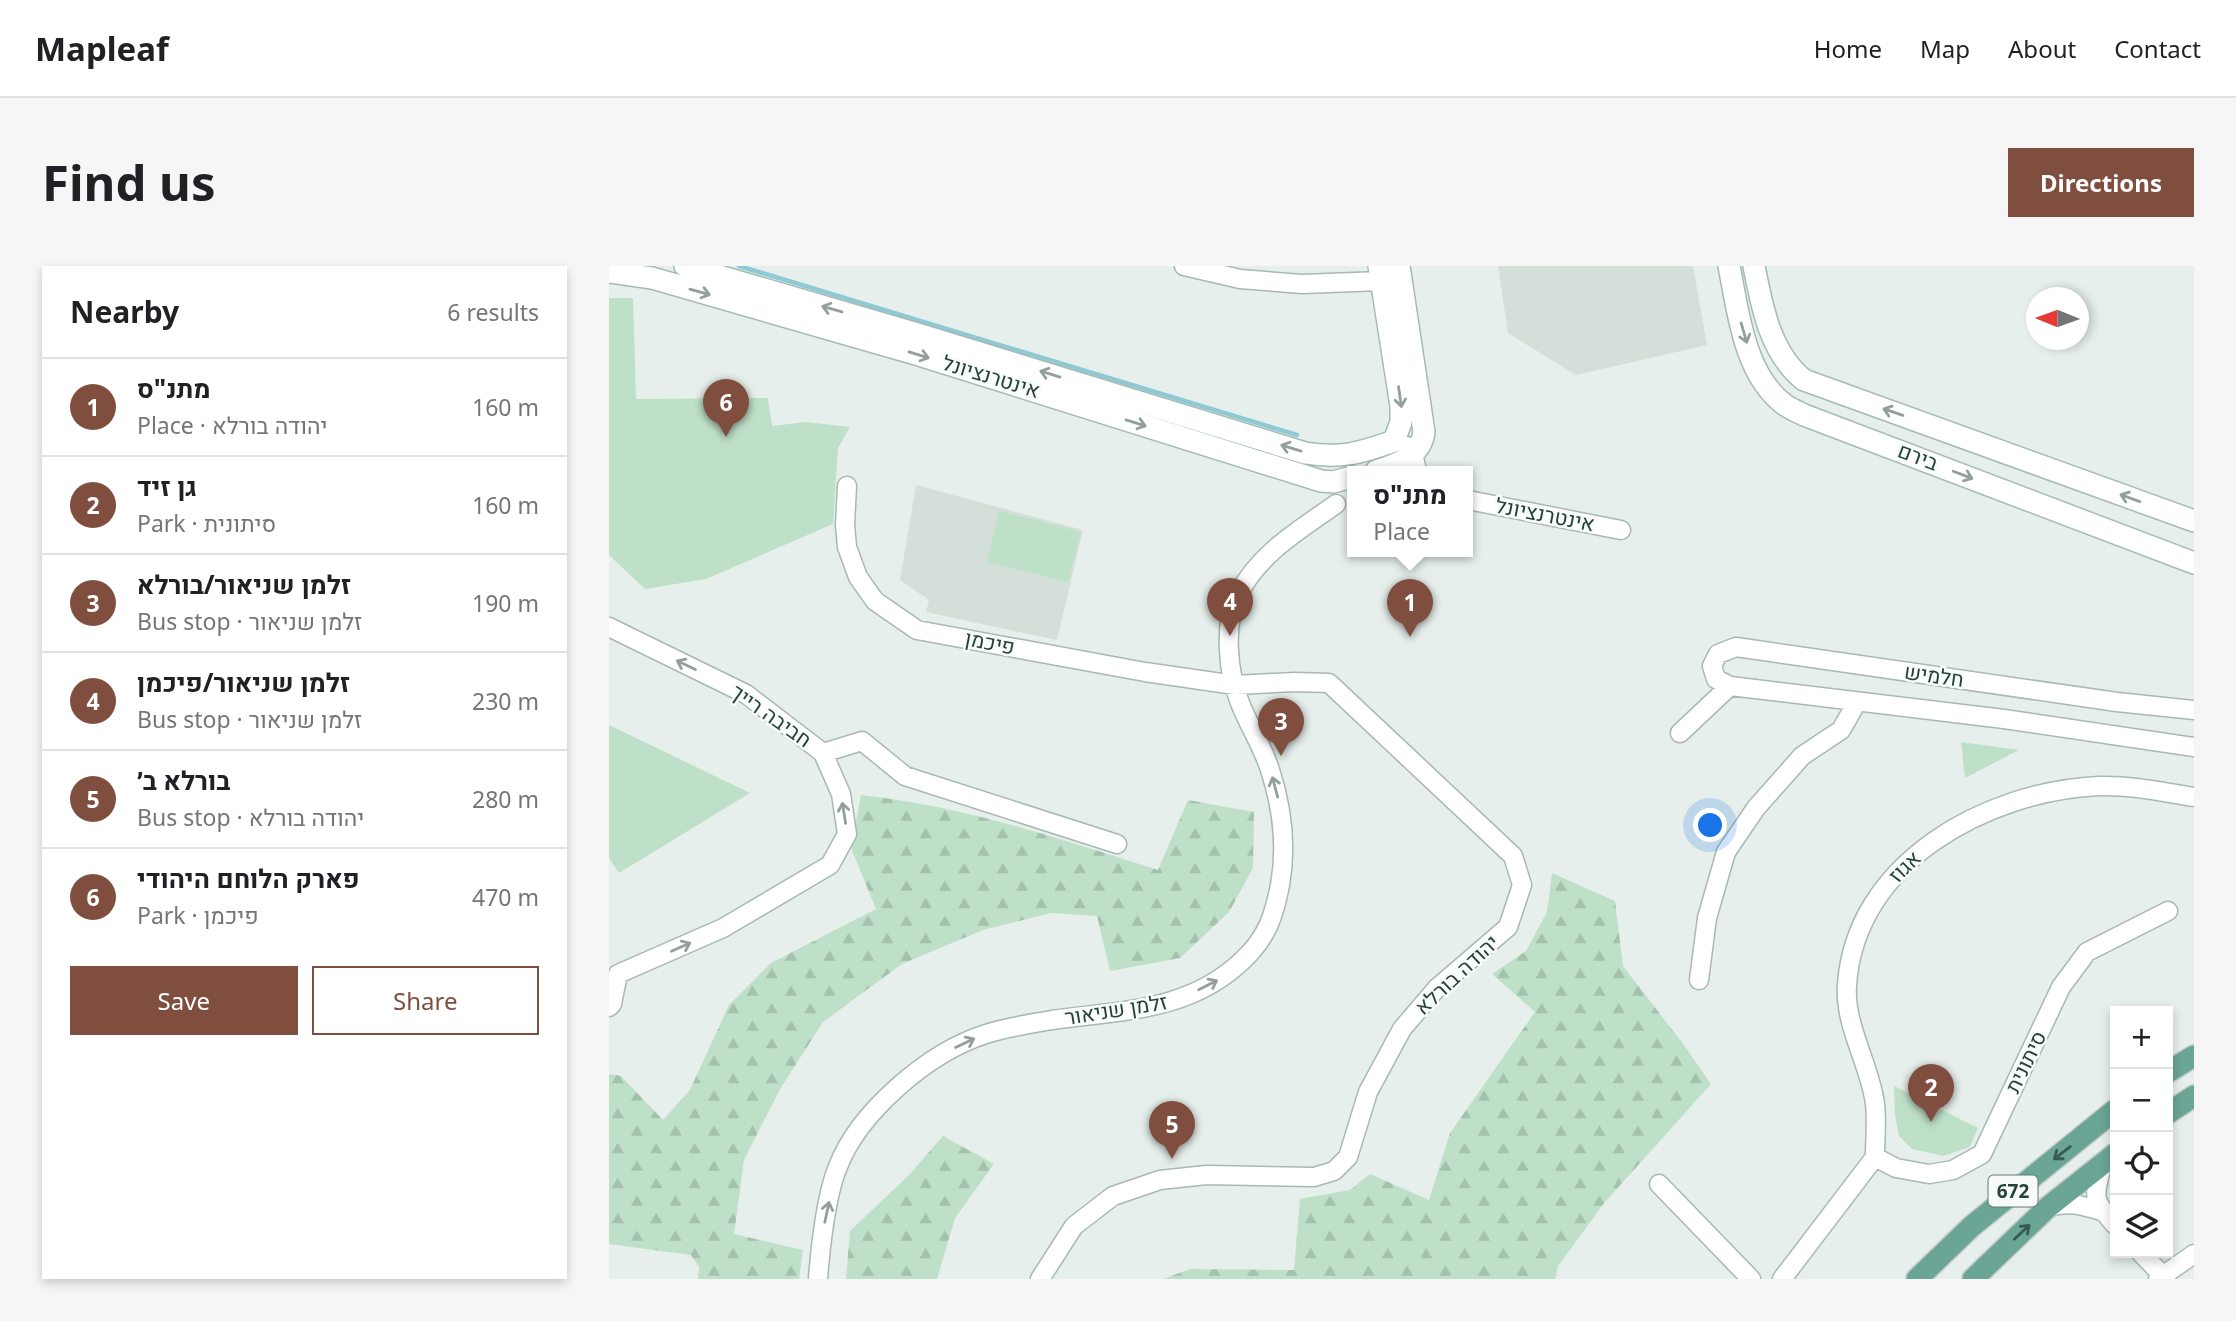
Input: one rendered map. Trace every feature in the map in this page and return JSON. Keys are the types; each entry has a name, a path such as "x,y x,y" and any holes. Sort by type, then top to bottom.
{"main road":[{"path":"2173,1069 2194,1056"},
{"path":"2173,1111 2194,1096"},
{"name":"672","path":"1917,1279 1972,1226 2110,1114"},
{"name":"672","path":"1973,1279 2047,1208 2108,1159"}],"street":[{"name":"אינטרנציונל","path":"685,266 1305,453 1335,457 1358,454 1394,441"},
{"path":"1184,266 1240,279 1302,284 1380,273"},
{"path":"1399,266 1424,426 1415,462"},
{"name":"בירם","path":"1729,266 1743,333 1752,360 1770,390 1784,404 1804,415 2194,563"},
{"name":"בירם","path":"1754,266 1770,330 1781,355 1794,373 1804,380 2194,521"},
{"name":"אינטרנציונל","path":"609,272 635,269 1308,477 1343,480"},
{"path":"1380,273 1399,291 1405,303"},
{"path":"1380,273 1401,406 1401,422 1394,441 1405,444 1415,462"},
{"path":"1344,505 1331,490 1343,480 1342,470 1358,454"},
{"path":"1389,466 1400,462 1415,462"},
{"name":"פיכמן","path":"847,486 847,547 858,577 875,601 917,630 1154,674 1235,685"},
{"name":"אינטרנציונל","path":"1473,501 1622,530"},
{"name":"זלמן שניאור","path":"817,1279 824,1227 836,1171 849,1143 866,1118 917,1072 960,1044 985,1034 1052,1020 1124,1012 1173,1002 1217,981 1244,959 1268,932 1282,872 1282,814 1269,766 1239,700 1235,685 1228,638 1233,609 1238,595 1271,552 1289,537 1344,505"},
{"name":"חביבה רייך","path":"609,627 746,695 823,753 841,794 847,834 831,865 723,928 614,970"},
{"name":"חלמיש","path":"2194,710 2117,702 1736,647 1718,654 1712,666 1716,679 1730,686 2004,719 2194,747"},
{"name":"יהודה בורלא","path":"1040,1279 1074,1226 1113,1196 1160,1180 1206,1175 1314,1177 1334,1171 1348,1157 1368,1092 1402,1028 1437,988 1508,927 1522,885 1513,856 1329,683 1235,685"},
{"path":"1680,733 1730,686"},
{"path":"1699,980 1707,918 1726,852 1756,808 1802,757 1841,730 1857,702"},
{"path":"823,753 862,741 905,776 1117,844"},
{"name":"אגוז","path":"1875,1157 1875,1104 1847,1003 1847,985 1861,922 1891,879 1933,841 1994,808 2059,791 2100,786 2151,789 2194,797"},
{"name":"סיתונית","path":"1875,1157 1896,1168 1929,1174 1953,1170 1982,1154 2061,988 2087,952 2168,911"},
{"path":"609,1007 612,1004 614,970"},
{"path":"1783,1279 1875,1157"},
{"path":"2108,1159 2095,1195 2097,1203 2110,1219"},
{"path":"1659,1184 1751,1279"},
{"path":"2047,1208 2071,1204 2110,1219"},
{"path":"2145,1258 2162,1278 2194,1254"}],"shaded area":[{"path":"1498,266 1693,266 1707,345 1576,375 1508,333"},
{"path":"916,485 1083,530 1057,640 926,612 929,600 900,580"}],"green space":[{"path":"609,298 633,298 636,399 768,398 772,426 806,422 850,427 838,448 833,524 706,579 645,589 609,555"},
{"path":"999,511 1081,532 1068,582 987,562"},
{"path":"609,725 750,793 619,873 609,858"},
{"path":"1961,742 2019,750 1965,778"},
{"path":"861,795 974,815 1158,870 1188,800 1254,812 1253,868 1229,912 1180,958 1110,971 1097,916 1050,913 983,930 902,964 823,1022 780,1089 744,1160 734,1234 803,1250 799,1279 698,1279 699,1267 691,1255 609,1244 609,1074 621,1076 663,1120 690,1090 729,1005 771,963 876,909 851,848"},
{"path":"1552,873 1615,901 1623,966 1711,1084 1605,1202 1558,1266 1555,1279 1163,1279 1190,1269 1294,1270 1300,1199 1350,1190 1370,1174 1429,1200 1450,1133 1535,1012 1492,974 1526,951 1547,912"},
{"path":"1894,1086 1978,1128 1970,1147 1943,1156 1912,1149 1899,1136"},
{"path":"943,1136 994,1164 955,1218 937,1279 846,1279 850,1231 909,1175"}],"waterway":[{"path":"739,266 1297,435"}],"place":[{"name":"פארק הלוחם היהודי","path":"726,437"},
{"name":"זלמן שניאור/פיכמן","path":"1230,636"},
{"name":"מתנ\"ס","path":"1410,637"},
{"name":"זלמן שניאור/בורלא","path":"1281,756"},
{"name":"גן זיד","path":"1931,1122"},
{"name":"בורלא ב׳","path":"1172,1159"}]}
